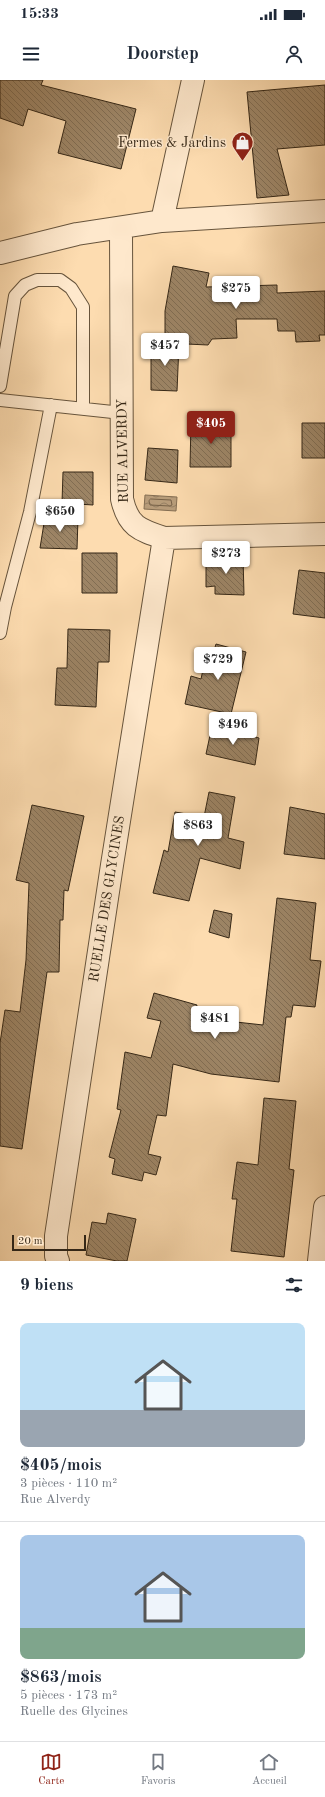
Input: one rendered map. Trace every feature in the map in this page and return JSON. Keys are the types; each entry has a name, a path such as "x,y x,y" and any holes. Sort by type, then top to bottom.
{"street":[{"path":"162,221 194,80"},
{"path":"0,253 77,234 162,221 325,211"},
{"name":"RUE ALVERDY","path":"121,228 122,499 125,512 132,523 143,531 164,538 325,534"},
{"name":"RUELLE DES GLYCINES","path":"58,1261 56,1256 56,1236 112,865 164,538"},
{"path":"319,1261 325,1207"}],"lane":[{"path":"0,386 15,296 25,285 37,280 60,280 71,288 83,307 83,409"},
{"path":"0,400 122,413"},
{"path":"0,633 5,607 30,512 51,405"}],"water":[{"path":"145,495 177,497 176,511 144,509"}],"building":[{"path":"0,80 43,80 41,85 136,109 121,169 58,153 66,121 28,109 23,126 0,118"},
{"path":"325,85 325,145 277,149 289,195 257,198 247,92"},
{"path":"173,266 209,273 206,287 277,285 277,293 325,291 325,335 319,335 320,341 296,342 295,331 278,331 277,319 236,319 237,338 212,339 208,345 165,343 165,311"},
{"path":"151,343 179,344 177,391 151,390"},
{"path":"191,422 231,423 231,467 190,467"},
{"path":"302,423 325,423 325,458 302,458"},
{"path":"148,448 178,450 177,483 145,480"},
{"path":"63,472 93,472 93,505 62,503"},
{"path":"45,517 78,518 77,549 40,548"},
{"path":"82,553 117,553 117,593 82,593"},
{"path":"243,557 244,595 215,594 215,586 206,587 206,558"},
{"path":"299,570 325,573 325,618 293,614"},
{"path":"68,629 110,630 109,662 98,662 96,707 55,705 57,668 67,668"},
{"path":"216,644 246,652 231,714 185,704 191,676 201,679 206,656 212,657"},
{"path":"212,726 259,738 255,765 206,754"},
{"path":"209,792 235,797 228,838 244,842 240,869 200,858 189,901 153,893 164,850 168,852 175,812 204,817"},
{"path":"32,805 84,816 68,891 64,890 63,920 60,920 59,972 47,972 22,1149 0,1146 0,1043 5,1010 20,1012 26,960 29,883 16,880"},
{"path":"290,807 325,814 325,859 284,854"},
{"path":"277,898 316,903 310,960 321,961 315,1007 293,1005 291,1017 286,1017 279,1082 211,1074 173,1064 166,1116 157,1115 148,1154 161,1157 156,1175 144,1172 142,1181 112,1174 115,1159 109,1157 121,1110 117,1109 125,1052 151,1058 161,1021 147,1018 154,993 197,1005 196,1009 219,1013 218,1020 263,1025"},
{"path":"214,910 232,914 229,938 209,932"},
{"path":"264,1098 296,1101 289,1169 294,1170 284,1257 231,1251 237,1199 232,1199 237,1162 258,1165"},
{"path":"108,1213 136,1219 127,1261 117,1261 86,1255 92,1222 106,1224"}],"place":[{"name":"Fermes & Jardins","path":"242,162"}]}
